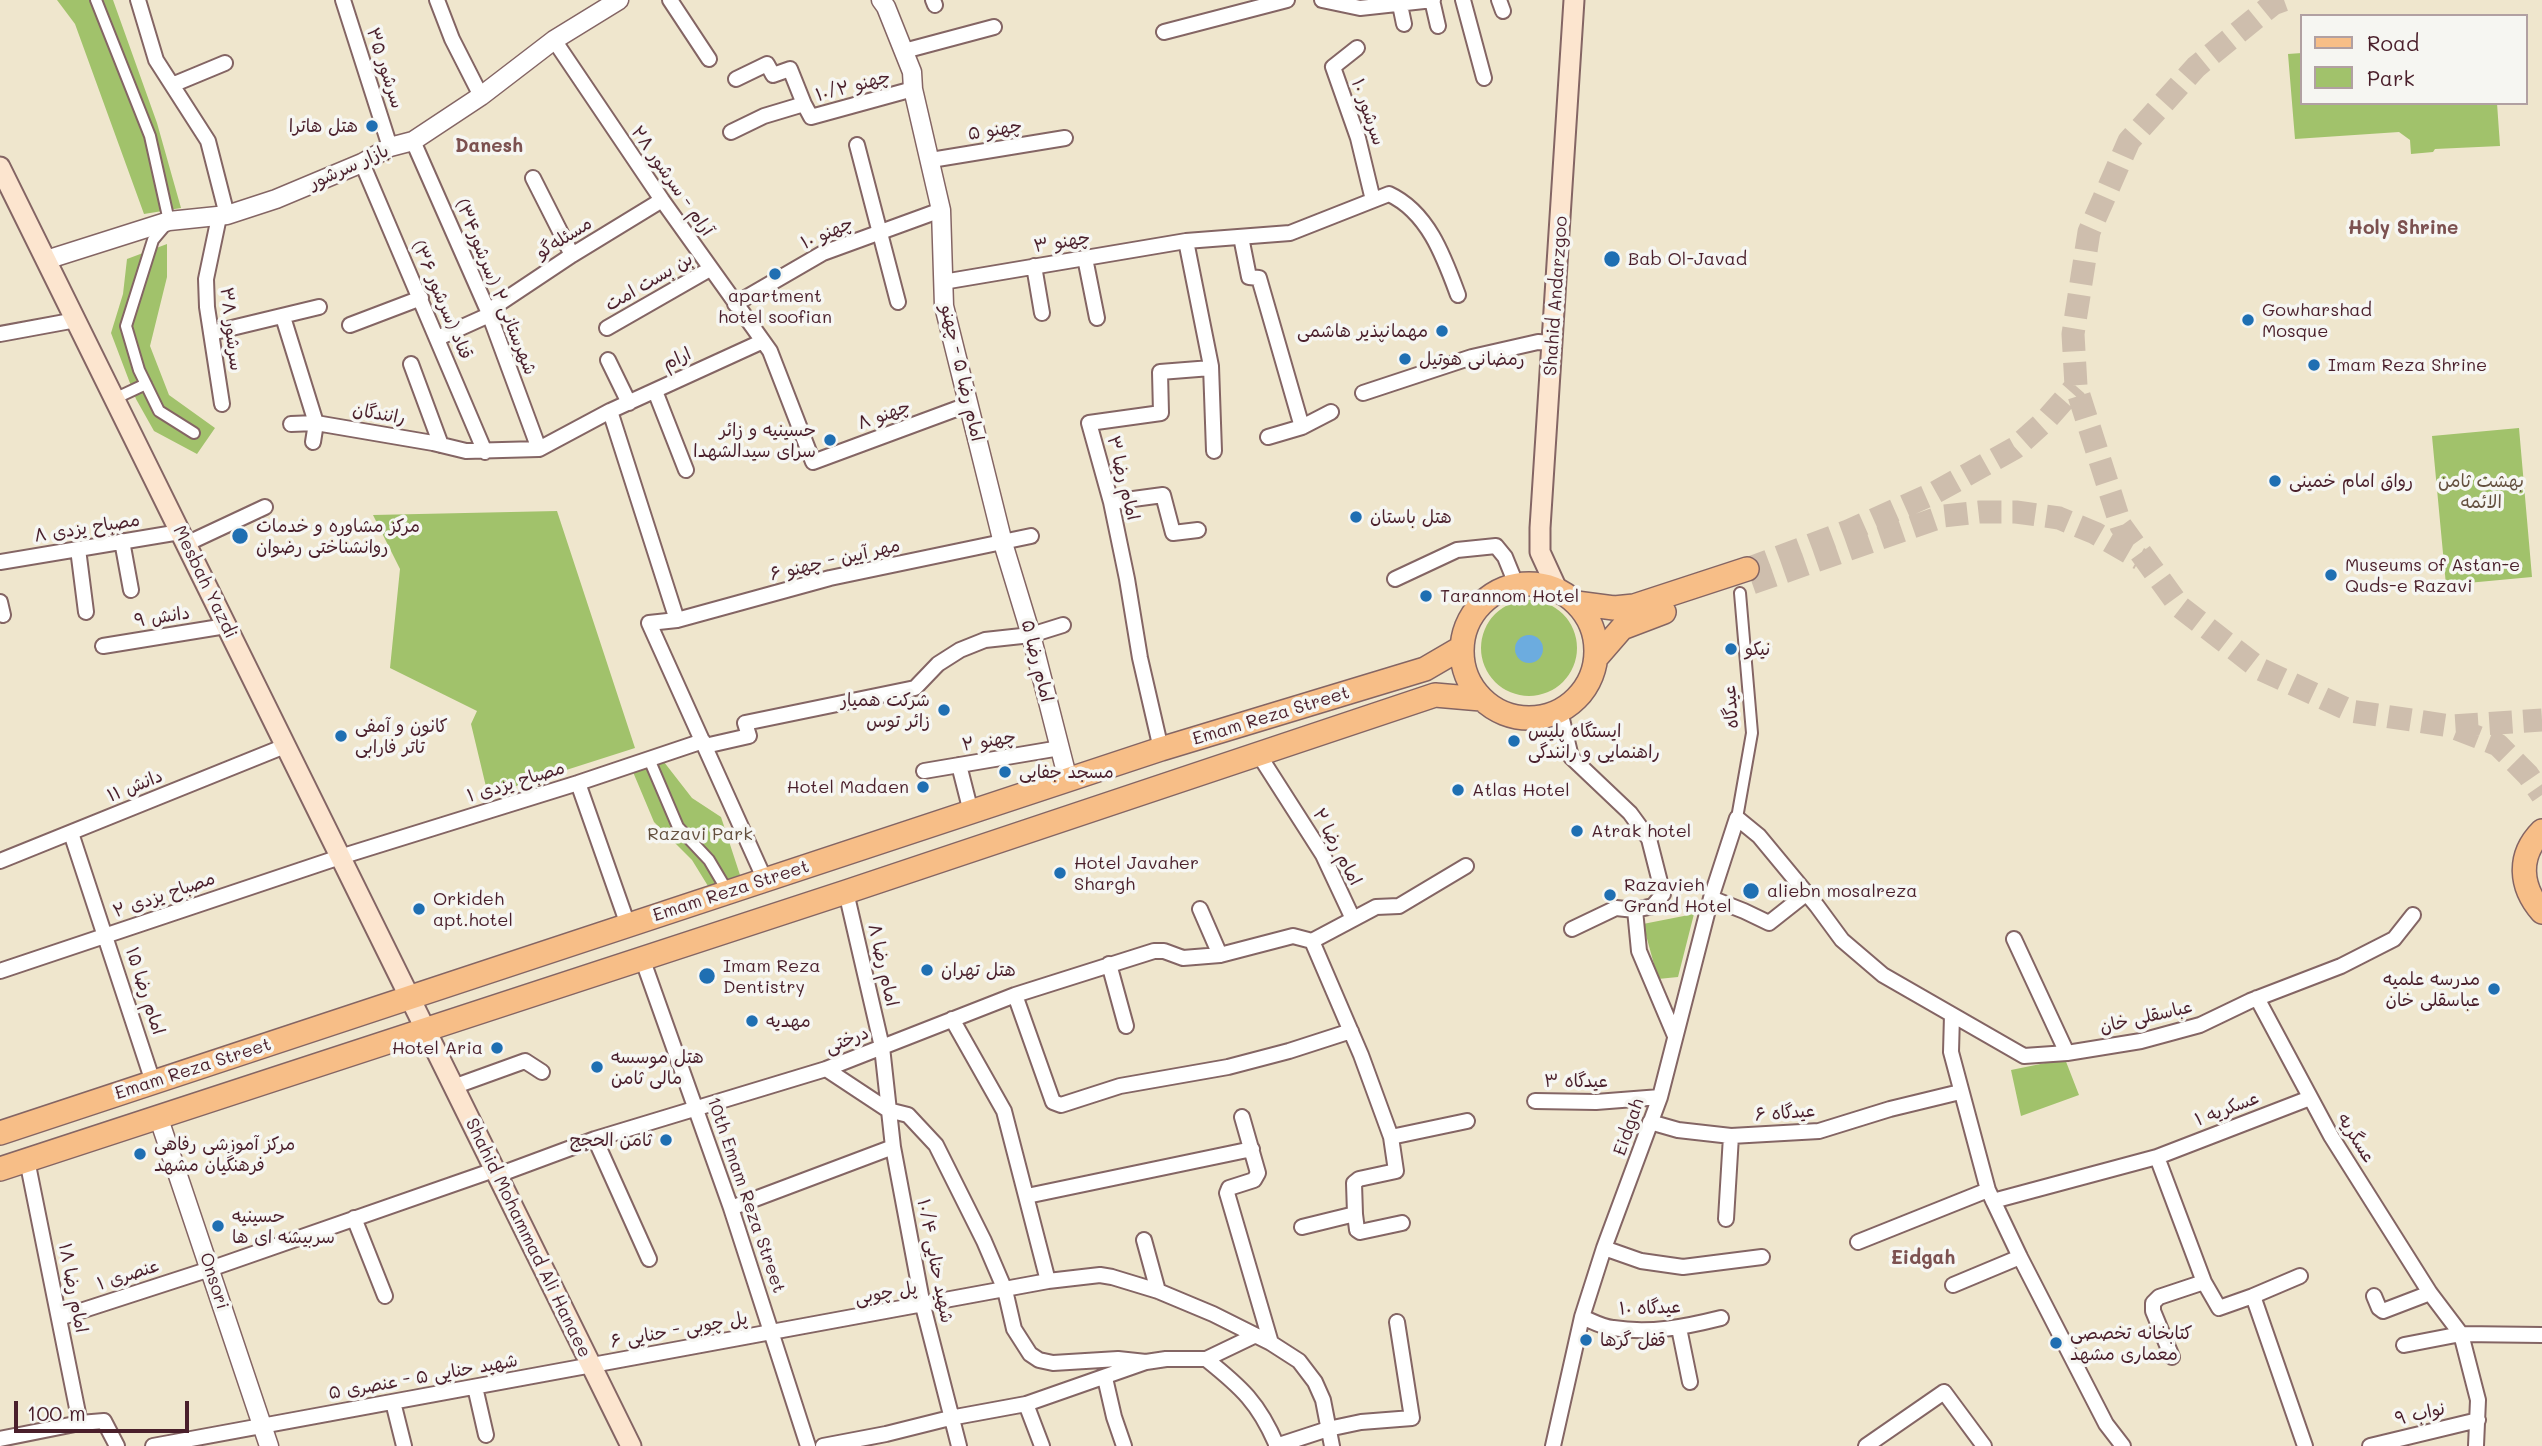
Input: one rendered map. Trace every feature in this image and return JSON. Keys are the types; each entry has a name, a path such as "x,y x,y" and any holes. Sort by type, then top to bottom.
{"main road":[{"name":"Shahid Andarzgoo","path":"1557,589 1540,552 1574,0"},
{"name":"Mesbah Yazdi","path":"3,178 76,320 425,1031"},
{"path":"1576,603 1614,608 1634,606 1746,581"},
{"path":"1596,658 1622,628 1746,581"},
{"path":"1538,583 1557,589 1576,603 1588,619 1595,638 1596,658 1590,679 1578,698 1560,711 1539,718 1518,718 1499,711 1481,699 1461,665 1465,626 1476,608 1492,593 1516,584 1538,583"},
{"name":"Emam Reza Street","path":"0,1133 1161,749 1425,669 1461,648"},
{"name":"Emam Reza Street","path":"0,1170 1435,695 1481,699"},
{"path":"2542,831 2529,848 2524,869 2526,888 2542,912"},
{"name":"Shahid Mohammad Ali Hanaee","path":"425,1031 631,1446"}],"street":[{"path":"96,0 150,136 169,221 153,240 126,326 146,384 159,411 194,433"},
{"path":"138,0 156,60 208,141 223,216"},
{"name":"سرشور ۳۵","path":"344,0 390,147"},
{"path":"437,0 452,39 481,96"},
{"path":"670,0 709,59"},
{"path":"1164,32 1287,0"},
{"path":"1325,0 1360,8 1433,0 1437,26"},
{"path":"1463,0 1484,79"},
{"name":"امام رضا ۵ - چهنو","path":"884,1 912,72 941,210 944,306 1003,543"},
{"name":"بازار سرشور","path":"46,260 169,221 223,216 276,199 362,163 390,147 414,141 611,2"},
{"path":"1400,2 1404,23"},
{"path":"904,51 994,27"},
{"name":"آرام - سرشور ۲۸","path":"554,40 734,304 770,351 813,462"},
{"name":"سرشور ۱۰","path":"1357,48 1333,66 1358,138 1373,200"},
{"path":"172,85 225,63"},
{"path":"736,79 767,64 773,75 790,69 804,104"},
{"name":"چهنو ۱۰/۲","path":"731,132 764,116 804,104 811,117 914,89"},
{"name":"چهنو ۵","path":"931,160 1065,138"},
{"name":"شهرستانی ۲ (سرشور۳۴)","path":"414,141 488,313 539,449"},
{"path":"857,145 898,302"},
{"name":"قناد (سرشور ۳۶)","path":"362,163 485,452"},
{"path":"533,178 572,255"},
{"path":"1373,200 1389,194 1406,202 1434,238 1458,295"},
{"name":"مسئله‌گو","path":"438,338 488,313 572,255 662,200"},
{"name":"چهنو ۳","path":"943,282 1186,241 1290,233 1373,200"},
{"name":"چهنو ۱۰","path":"734,304 823,253 941,210"},
{"name":"سرشور ۳۸","path":"222,404 206,279 223,216"},
{"path":"1241,237 1249,277 1259,278 1302,426"},
{"path":"1186,241 1211,368 1214,452"},
{"path":"1085,258 1097,318"},
{"path":"1034,266 1042,313"},
{"name":"بن بست امت","path":"607,328 710,269"},
{"path":"349,325 421,298"},
{"path":"211,333 319,307"},
{"path":"283,317 316,423 313,442"},
{"path":"0,334 76,320"},
{"name":"ارام","path":"610,411 761,342"},
{"path":"1363,393 1472,357 1538,342 1553,343"},
{"path":"608,360 629,403"},
{"path":"411,364 441,445"},
{"name":"امام رضا ۳","path":"1161,749 1140,658 1111,502 1089,424 1161,413 1160,372 1211,368"},
{"path":"114,399 146,384"},
{"path":"655,391 686,470"},
{"name":"چهنو ۸","path":"813,462 967,405"},
{"path":"610,411 677,620"},
{"name":"رانندگان","path":"291,424 316,423 466,451 485,452 539,449 610,411"},
{"path":"1268,437 1302,426 1331,412"},
{"path":"1111,502 1163,495 1173,533 1198,530"},
{"name":"مصباح یزدی ۸","path":"0,562 122,541 183,538 265,507"},
{"name":"مهر آیین - چهنو ۶","path":"704,744 649,623 677,620 830,578 1031,536"},
{"path":"122,541 131,590"},
{"name":"امام رضا ۵","path":"1003,543 1031,635 1068,780"},
{"path":"1395,579 1457,550 1496,546 1506,557 1516,584"},
{"path":"78,549 86,612"},
{"name":"عیدگاه","path":"1737,818 1752,733 1746,581"},
{"path":"1031,635 1063,625"},
{"name":"دانش ۹","path":"103,646 226,626"},
{"name":"مصباح یزدی ۱","path":"340,857 649,759 704,744 749,736 745,723 915,688 938,664 960,650 985,640 1031,635"},
{"path":"1560,711 1572,757 1630,813 1648,839 1663,894 1653,906 1635,910 1616,908 1572,929"},
{"path":"704,744 765,880"},
{"name":"دانش ۱۱","path":"0,861 285,746"},
{"name":"چهنو ۲","path":"924,771 1060,748"},
{"name":"امام رضا ۲","path":"1259,755 1323,855 1353,919"},
{"path":"649,759 678,827 709,860 728,892"},
{"path":"959,765 971,811"},
{"path":"578,783 628,925"},
{"name":"عباسقلی خان","path":"1737,818 1759,836 1842,940 1860,957 1883,975 2024,1056 2067,1053 2141,1041 2200,1026 2257,999 2340,966 2394,939 2413,915"},
{"name":"Eidgah","path":"1553,1446 1582,1317 1604,1248 1660,1097 1711,898 1737,818"},
{"name":"امام رضا ۱۵","path":"71,833 153,1082"},
{"name":"مصباح یزدی ۲","path":"0,971 340,857"},
{"path":"1402,1223 1360,1232 1357,1230 1354,1183 1359,1179 1396,1171 1391,1137 1352,1031 1312,941 1376,907 1399,906 1466,866"},
{"name":"امام رضا ۸","path":"846,892 882,1047 888,1110"},
{"path":"1711,898 1769,923 1807,893"},
{"path":"1200,909 1220,955"},
{"path":"1635,910 1639,951 1675,1036"},
{"name":"درختی","path":"354,1219 695,1107 826,1069 1015,995 1109,964 1159,950 1179,958 1220,955 1293,936 1312,941"},
{"path":"2014,939 2067,1053"},
{"name":"10th Emam Reza Street","path":"642,958 731,1208 808,1446"},
{"path":"1109,964 1126,1026"},
{"path":"1015,995 1053,1102 1061,1105 1120,1086 1228,1067 1352,1031"},
{"name":"عسگریه","path":"2257,999 2330,1136 2431,1293 2461,1334"},
{"path":"1952,1015 1951,1052 1960,1092 1991,1195 2106,1424 2123,1446"},
{"path":"952,1019 1004,1111 1048,1281 1100,1275 1158,1292 1213,1314 1271,1343 1299,1361 1315,1382 1323,1400 1332,1446"},
{"path":"453,1087 525,1061 542,1072"},
{"path":"826,1069 888,1110 908,1115 922,1126 936,1145 984,1241 1005,1290 1014,1329 1030,1354 1039,1360 1053,1363 1118,1359 1146,1362"},
{"name":"عیدگاه ۶","path":"1650,1122 1678,1130 1731,1136 1819,1131 1960,1092"},
{"name":"عیدگاه ۳","path":"1535,1101 1596,1102 1660,1097"},
{"name":"عسکریه ۱","path":"1858,1242 1991,1195 2157,1157 2310,1098"},
{"name":"شهید حنایی ۱۰/۴","path":"888,1110 923,1306 959,1446"},
{"name":"Onsori","path":"159,1116 269,1446"},
{"path":"1242,1117 1256,1161 1257,1178 1229,1188 1227,1193 1271,1343"},
{"path":"1391,1137 1467,1121"},
{"path":"1726,1219 1731,1136"},
{"path":"596,1139 649,1259"},
{"path":"731,1208 893,1147"},
{"path":"1027,1196 1252,1149"},
{"path":"2157,1157 2204,1282 2219,1308 2300,1276"},
{"name":"امام رضا ۱۸","path":"27,1160 80,1423"},
{"path":"1302,1227 1354,1214"},
{"path":"354,1219 385,1296"},
{"name":"عنصری ۱","path":"59,1318 354,1219"},
{"path":"1144,1240 1158,1292"},
{"path":"1604,1248 1641,1261 1683,1267 1762,1257"},
{"path":"1953,1285 2020,1257"},
{"name":"پل چوبی","path":"773,1332 1048,1281"},
{"path":"2172,1357 2152,1311 2153,1303 2159,1297 2204,1282"},
{"path":"2374,1296 2383,1311 2431,1293"},
{"path":"2253,1296 2305,1446"},
{"name":"عیدگاه ۱۰","path":"1582,1317 1611,1328 1654,1330 1679,1328 1721,1318"},
{"path":"1206,1359 1242,1388 1265,1417 1277,1446 1328,1429 1361,1422 1412,1418 1397,1322"},
{"path":"1679,1328 1690,1382"},
{"name":"پل چوبی - حنایی ۶","path":"591,1366 773,1332"},
{"path":"2461,1334 2478,1401 2476,1446"},
{"path":"2404,1345 2461,1334 2542,1335"},
{"path":"823,1446 888,1440 950,1418 1026,1404 1146,1362 1206,1359 1254,1336"},
{"name":"شهید حنایی ۵ - عنصری ۵","path":"153,1446 591,1366"},
{"path":"1105,1378 1124,1446"},
{"path":"475,1387 486,1435"},
{"path":"1866,1446 1944,1392 1984,1446"},
{"path":"393,1402 404,1446"},
{"path":"1026,1404 1042,1446"},
{"name":"نواب ۹","path":"2370,1446 2478,1420"},
{"path":"0,1439 80,1423 104,1421 117,1446"}],"green space":[{"path":"57,0 113,0 157,123 181,208 144,214 75,24"},
{"path":"2300,53 2300,105 2497,105 2500,146 2435,149 2433,152 2411,154 2410,140 2399,132 2295,139 2288,54"},
{"path":"167,244 167,277 150,346 169,395 215,428 197,454 154,431 136,399 111,333 123,294 127,259"},
{"name":"بهشت ثامن الائمه","path":"2519,428 2532,577 2446,585 2432,436"},
{"path":"557,511 635,748 488,795 471,724 477,711 390,668 400,569 373,515"},
{"path":"1529,600 1547,604 1563,614 1573,630 1577,648 1573,666 1563,682 1547,692 1529,696 1511,692 1495,682 1485,666 1481,648 1485,630 1495,614 1511,604"},
{"name":"Razavi Park","path":"664,762 692,798 721,817 740,875 708,886 692,860 654,822 633,772"},
{"path":"1694,914 1678,977 1658,979 1643,924"},
{"path":"2065,1059 2079,1095 2021,1116 2011,1070"}],"water":[{"path":"1529,635 1539,639 1543,649 1539,659 1529,663 1519,659 1515,649 1519,639"}],"tunnel":[{"path":"2284,0 2273,4 2196,67 2129,141 2089,232 2073,334 2076,386 2121,526 2180,607 2260,669 2351,711 2451,726 2542,720"},
{"path":"1747,569 1848,531 1934,493 2015,448 2046,420 2076,386"},
{"path":"1752,583 1944,516 1980,512 2016,512 2059,518 2095,533 2140,559"},
{"path":"2457,729 2498,745 2528,775 2542,795"}],"place":[{"name":"هتل هاترا","path":"372,126"},
{"name":"Bab Ol-Javad","path":"1612,259"},
{"name":"apartment hotel soofian","path":"775,274"},
{"name":"Gowharshad Mosque","path":"2248,320"},
{"name":"مهمانپذیر هاشمی","path":"1442,331"},
{"name":"رمضانی هوتیل","path":"1405,359"},
{"name":"Imam Reza Shrine","path":"2314,365"},
{"name":"حسینیه و زائر سرای سیدالشهدا","path":"830,440"},
{"name":"رواق امام خمینی","path":"2275,481"},
{"name":"هتل باستان","path":"1356,517"},
{"name":"مرکز مشاوره و خدمات روانشناختی رضوان","path":"240,536"},
{"name":"Museums of Astan-e Quds-e Razavi","path":"2331,575"},
{"name":"Tarannom Hotel","path":"1426,596"},
{"name":"نیکو","path":"1731,649"},
{"name":"شرکت همیار زائر توس","path":"944,710"},
{"name":"کانون و آمفی تاتر فارابی","path":"341,736"},
{"name":"ایستگاه پلیس راهنمایی و رانندگی","path":"1514,741"},
{"name":"مسجد جفایی","path":"1005,772"},
{"name":"Hotel Madaen","path":"923,787"},
{"name":"Atlas Hotel","path":"1458,790"},
{"name":"Atrak hotel","path":"1577,831"},
{"name":"Hotel Javaher Shargh","path":"1060,873"},
{"name":"aliebn mosalreza","path":"1751,891"},
{"name":"Razavieh Grand Hotel","path":"1610,895"},
{"name":"Orkideh apt.hotel","path":"419,909"},
{"name":"هتل تهران","path":"927,970"},
{"name":"Imam Reza Dentistry","path":"707,976"},
{"name":"مدرسه علمیه عباسقلی خان","path":"2494,989"},
{"name":"مهدیه","path":"752,1021"},
{"name":"Hotel Aria","path":"497,1048"},
{"name":"هتل موسسه مالی ثامن","path":"597,1067"},
{"name":"ثامن الحجج","path":"666,1140"},
{"name":"مرکز آموزشی رفاهی فرهنگیان مشهد","path":"140,1154"},
{"name":"حسینیه سربیشه ای ها","path":"218,1226"},
{"name":"قفل گرها","path":"1586,1340"},
{"name":"کتابخانه تخصصی معماری مشهد","path":"2056,1343"}],"district":[{"name":"Danesh","path":"489,146"},
{"name":"Holy Shrine","path":"2403,228"},
{"name":"Eidgah","path":"1923,1258"}]}
